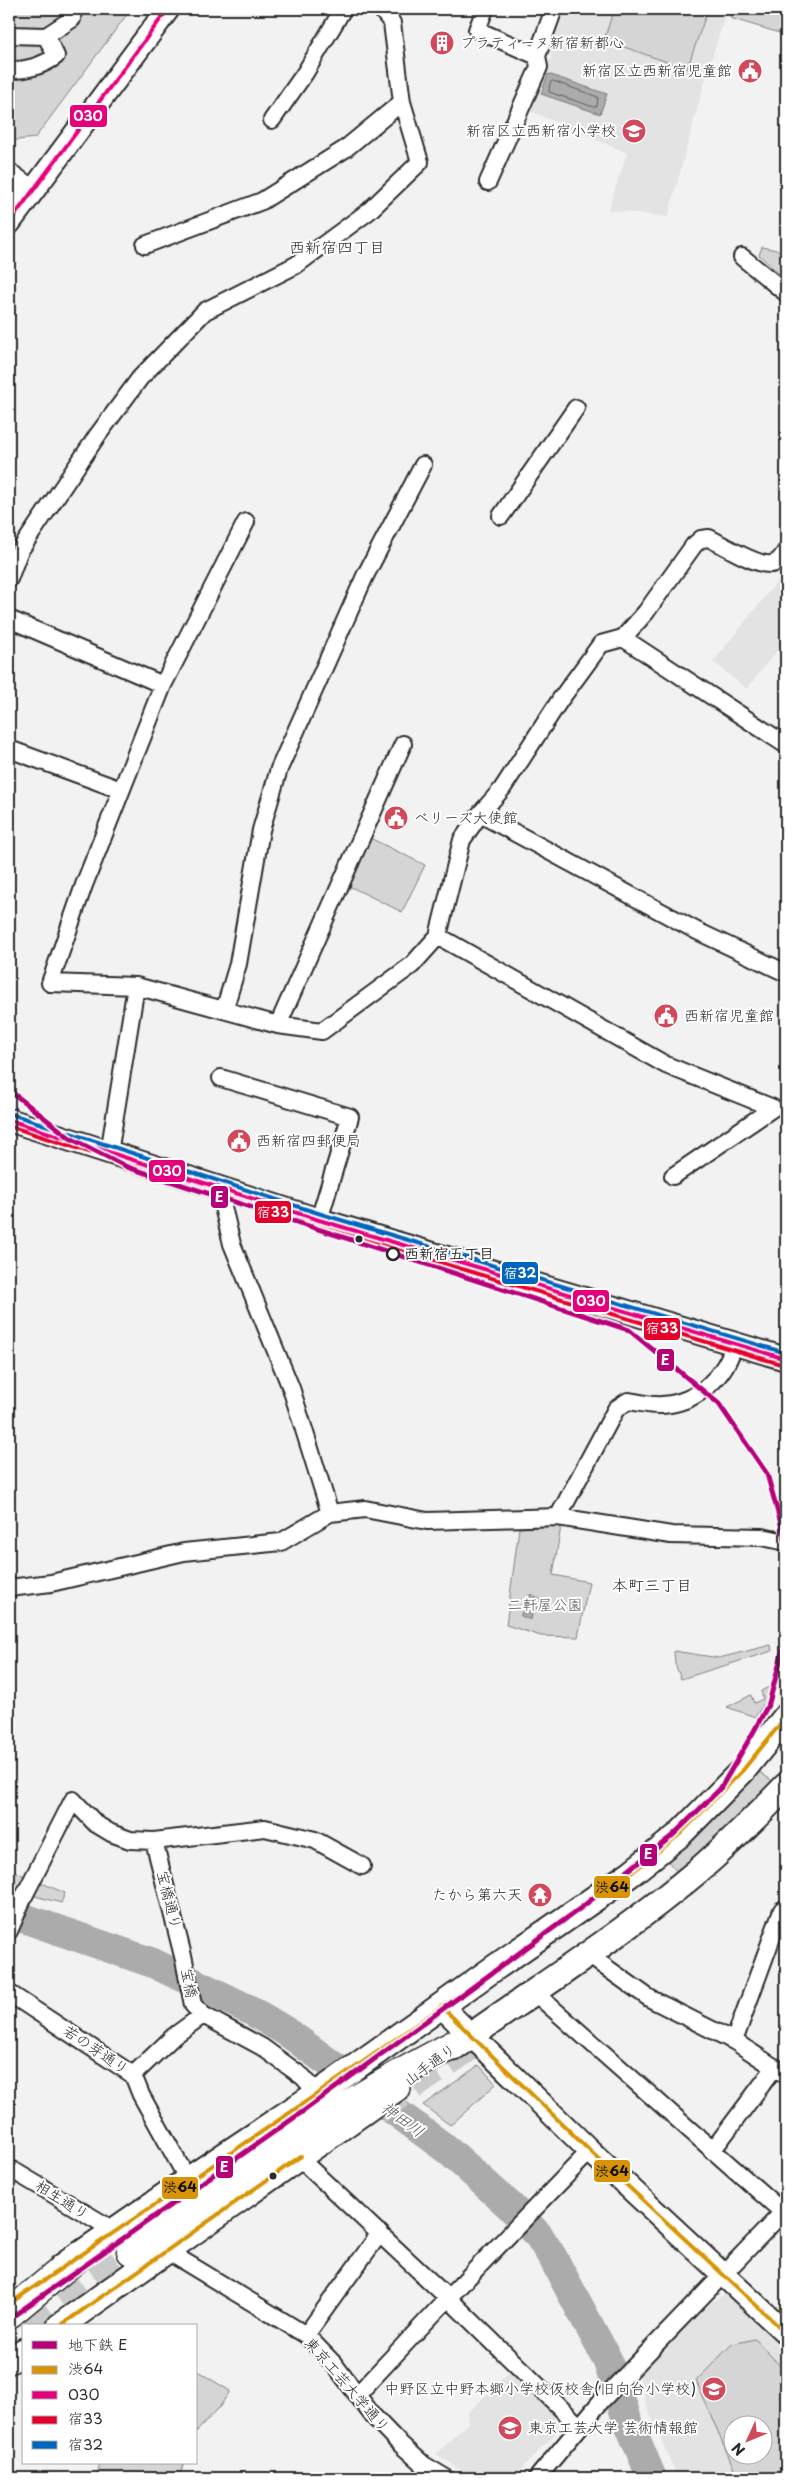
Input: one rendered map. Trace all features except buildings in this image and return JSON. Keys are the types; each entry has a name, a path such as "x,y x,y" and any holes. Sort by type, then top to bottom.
{"highway":[{"path":"123,2241 271,2152 338,2100 393,2084 471,2036"},
{"path":"9,2314 79,2256"}],"main road":[{"path":"10,217 168,9"},
{"path":"9,175 31,191"},
{"path":"9,1120 319,1220 786,1359"},
{"path":"63,2324 299,2158 364,2062 630,1874 679,1835 743,1770 786,1718"},
{"name":"山手通り","path":"471,2036 587,1954 697,1871 741,1832 786,1786"},
{"path":"441,2006 590,2151 724,2273 786,2333"},
{"path":"9,2304 79,2256 123,2241 188,2180 338,2100"},
{"path":"9,2361 22,2352"}],"street":[{"path":"9,35 46,36 72,19 73,9"},
{"path":"272,120 305,73 343,9"},
{"path":"9,579 18,552 97,436 140,378 198,317 205,311 296,266 369,211 420,162 402,102 392,24 381,9"},
{"path":"485,9 477,30 537,56"},
{"path":"488,182 539,66 537,56 554,9"},
{"path":"9,70 47,63 56,56 46,36"},
{"path":"145,245 262,201 345,149 402,102"},
{"path":"742,256 786,293"},
{"path":"501,516 576,408"},
{"path":"220,1009 226,1004 238,964 261,830 279,769 365,576 423,465"},
{"path":"246,522 163,685 121,790 50,983 136,986 278,1025 322,1032 412,965 438,936 462,840 480,814 502,789 560,700 601,644 623,638 646,612 694,546 701,539 709,538 759,562 771,564 779,560 786,551"},
{"path":"9,619 163,685"},
{"path":"623,638 786,746"},
{"path":"278,1025 403,744"},
{"path":"9,749 121,790"},
{"path":"480,814 697,931 786,974"},
{"path":"438,936 666,1065 780,1111"},
{"path":"108,1153 136,986"},
{"path":"221,1078 350,1117 319,1220"},
{"path":"673,1176 780,1111"},
{"path":"222,1189 223,1207 232,1244 291,1388 330,1513"},
{"path":"558,1517 616,1409 628,1400 662,1405 687,1399 709,1386 730,1362 734,1344"},
{"path":"9,1588 51,1582 184,1552 281,1542 330,1513 365,1509 427,1521 558,1517 671,1536 762,1537 786,1542"},
{"path":"10,1929 24,1896 73,1800 96,1824 111,1834 130,1840 154,1841 265,1828 315,1840 362,1866"},
{"name":"宝橋通り","path":"154,1841 184,1960"},
{"path":"734,2042 782,1910 786,1912"},
{"path":"587,1954 649,1998 734,2042 780,2071 712,2151"},
{"name":"宝橋","path":"184,1960 198,2010"},
{"path":"534,1992 712,2151 785,2212 602,2400 537,2478"},
{"name":"若の芽通り","path":"9,1993 133,2075 141,2095 188,2180"},
{"path":"133,2075 198,2010 262,2047 338,2100"},
{"path":"358,2394 590,2151"},
{"path":"299,2158 448,2298 579,2426"},
{"name":"相生通り","path":"9,2168 123,2241"},
{"path":"306,2335 380,2233"},
{"name":"東京工芸大学通り","path":"167,2251 306,2335 334,2364 373,2416 397,2442 424,2466 446,2478"}],"shaded area":[{"name":"新宿区立西新宿小学校","path":"566,9 727,9 702,91 668,217 608,210 627,153 528,110 551,58 551,50"},
{"path":"786,570 786,639 747,689 713,662"},
{"name":"中野区立中野本郷小学校仮校舎(旧向台小学校)","path":"727,2293 786,2351 786,2478 678,2478 646,2405 639,2372 712,2302"},
{"name":"東京工芸大学 芸術情報館","path":"510,2371 559,2419 556,2433 513,2478 473,2478 436,2454 468,2423 467,2414"}],"green space":[{"path":"9,9 131,9 35,138 9,141"},
{"path":"614,9 708,9 687,69 604,40"},
{"path":"733,9 786,9 786,35 730,18"},
{"path":"762,247 786,252 786,280 759,255"},
{"path":"370,838 425,865 402,912 347,885"},
{"name":"二軒屋公園","path":"561,1526 553,1575 589,1582 578,1637 541,1636 506,1625 519,1528"},
{"path":"771,1645 772,1651 681,1679 675,1664 674,1651 719,1658"},
{"path":"769,1687 772,1691 755,1717 727,1707 751,1695 754,1703 763,1699 761,1691"},
{"path":"760,1772 775,1783 678,1873 667,1860"},
{"path":"9,1869 65,1893 61,1903 9,1889"},
{"path":"479,2065 496,2084 453,2123 450,2125 423,2105"},
{"path":"755,2339 786,2372 786,2478 738,2478 732,2464 772,2464 772,2414 722,2414 722,2441 696,2381 732,2344"},
{"path":"198,2371 230,2391 219,2408 198,2430"},
{"path":"100,2464 184,2464 179,2478 96,2478"}],"water":[{"path":"548,74 607,94 600,114 541,94"},
{"path":"531,1594 542,1600 542,1607 539,1610 533,1608 531,1620 521,1616 521,1613 526,1610 521,1608 529,1607 528,1599"}],"waterway":[{"name":"神田川","path":"9,1913 153,1963 252,2011 287,2032 449,2151 510,2206 539,2236 553,2258 607,2359 627,2419 652,2478"}],"tunnel":[{"path":"378,2110 470,2047"},
{"path":"29,2324 131,2251"}],"metro line":[{"name":"E","path":"9,1090 70,1138 127,1167 629,1330 719,1404 767,1474 785,1538 786,1556"},
{"name":"E","path":"9,2319 305,2110 582,1907 672,1836 720,1789 754,1731 769,1703 786,1638"}],"transit line":[{"name":"030","path":"9,223 168,9"},
{"name":"宿32","path":"11,1114 321,1214 786,1353"},
{"name":"030","path":"9,1120 319,1220 786,1359"},
{"name":"宿33","path":"9,1126 317,1226 784,1365"},
{"name":"渋64","path":"9,2304 326,2088 630,1874 679,1835 743,1770 786,1717"},
{"name":"渋64","path":"441,2006 590,2151 786,2333"},
{"name":"渋64","path":"63,2324 301,2156"}],"place":[{"name":"プラティーヌ新宿新都心","path":"442,43"},
{"name":"新宿区立西新宿児童館","path":"750,71"},
{"name":"新宿区立西新宿小学校","path":"634,131"},
{"name":"ベリーズ大使館","path":"396,818"},
{"name":"西新宿児童館","path":"666,1016"},
{"name":"西新宿四郵便局","path":"239,1141"},
{"name":"西新宿五丁目","path":"393,1254"},
{"name":"たから第六天","path":"540,1895"},
{"name":"中野区立中野本郷小学校仮校舎(旧向台小学校)","path":"714,2389"},
{"name":"東京工芸大学 芸術情報館","path":"510,2428"}],"district":[{"name":"西新宿四丁目","path":"337,247"},
{"name":"本町三丁目","path":"652,1585"}]}
